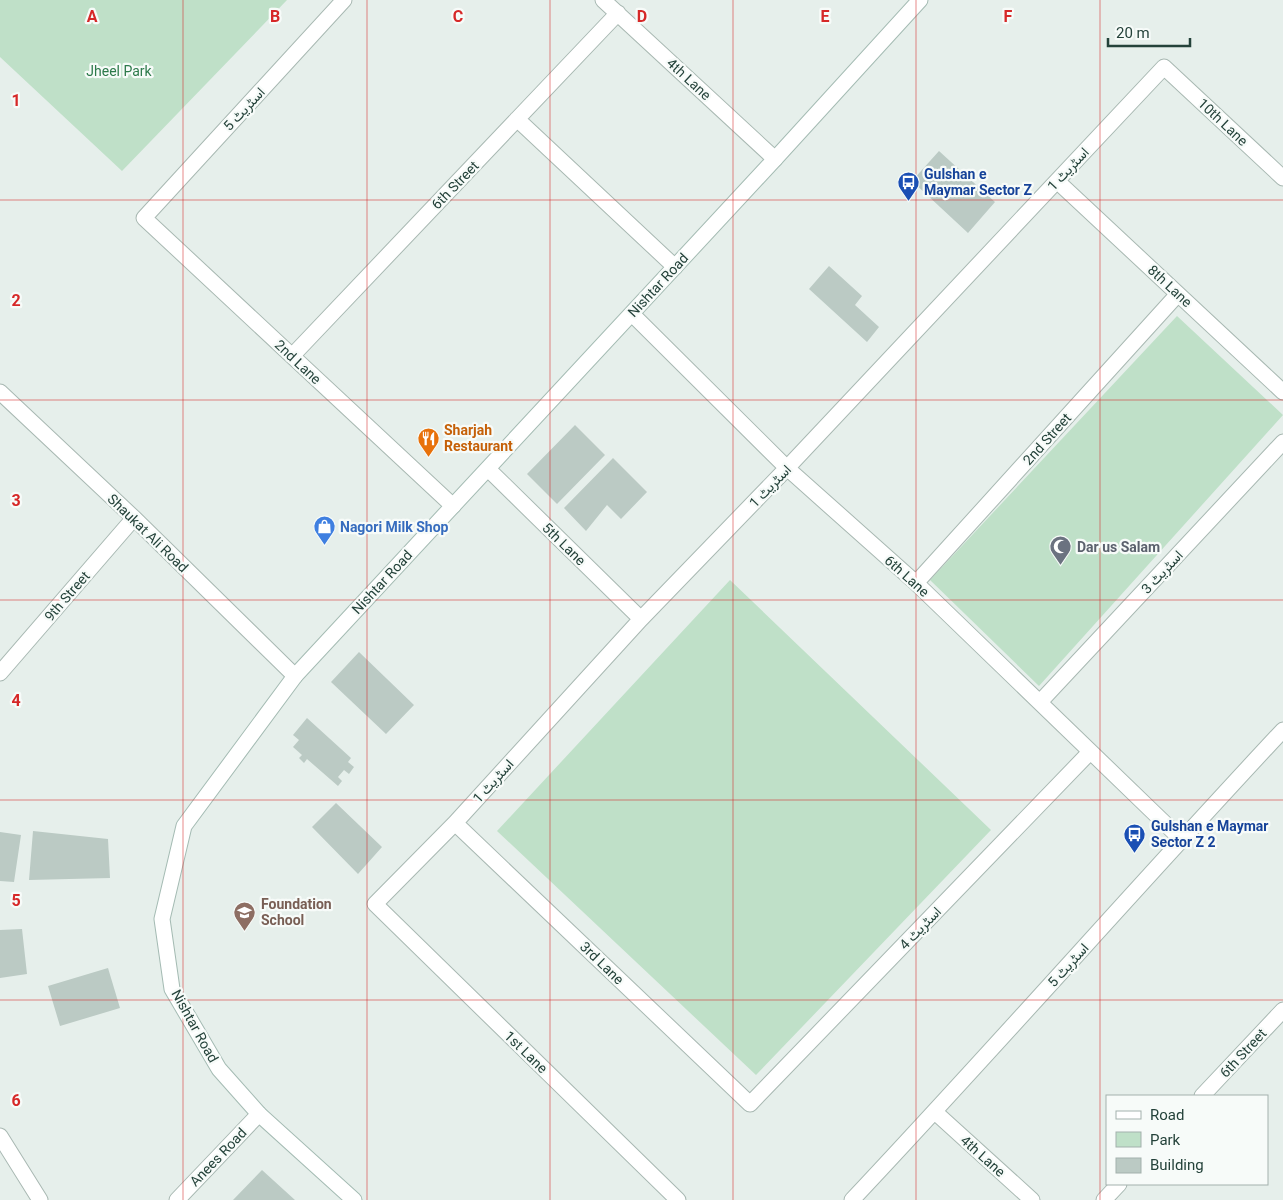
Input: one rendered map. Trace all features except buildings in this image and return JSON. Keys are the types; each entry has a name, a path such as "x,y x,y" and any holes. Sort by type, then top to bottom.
{"street":[{"name":"اسٹریٹ 5","path":"144,218 344,0"},
{"name":"4th Lane","path":"603,0 775,159"},
{"name":"Nishtar Road","path":"354,1200 259,1114 219,1069 172,989 162,919 184,826 295,676 632,314 920,0"},
{"name":"6th Street","path":"292,356 618,13"},
{"name":"10th Lane","path":"1164,67 1283,178"},
{"name":"اسٹریٹ 1","path":"375,904 455,823 641,618 788,468 1164,67"},
{"path":"517,119 675,267"},
{"name":"8th Lane","path":"1057,181 1283,392"},
{"name":"2nd Lane","path":"144,218 453,506"},
{"name":"2nd Street","path":"916,584 1178,294"},
{"name":"6th Lane","path":"632,314 788,468 916,584 1181,839"},
{"name":"Shaukat Ali Road","path":"0,392 134,518 295,676"},
{"name":"اسٹریٹ 3","path":"1040,702 1283,442"},
{"name":"5th Lane","path":"488,469 641,618"},
{"name":"9th Street","path":"0,673 134,518"},
{"name":"اسٹریٹ 5","path":"852,1200 935,1112 1181,839 1283,730"},
{"name":"اسٹریٹ 4","path":"750,1104 1090,752"},
{"name":"3rd Lane","path":"455,823 750,1104"},
{"name":"1st Lane","path":"375,904 678,1200"},
{"name":"6th Street","path":"1203,1095 1283,1010"},
{"name":"4th Lane","path":"935,1112 1032,1200"},
{"name":"Anees Road","path":"177,1200 259,1114"},
{"path":"0,1136 40,1200"},
{"path":"1104,1200 1119,1185"}],"green space":[{"name":"Jheel Park","path":"0,0 287,0 122,171 0,57"},
{"path":"1177,316 1283,415 1039,686 930,580"},
{"path":"730,580 991,830 756,1075 497,831"}],"place":[{"name":"Gulshan e Maymar Sector Z","path":"908,201"},
{"name":"Sharjah Restaurant","path":"428,457"},
{"name":"Nagori Milk Shop","path":"324,546"},
{"name":"Dar us Salam","path":"1061,566"},
{"name":"Gulshan e Maymar Sector Z 2","path":"1135,853"},
{"name":"Foundation School","path":"245,931"}]}
